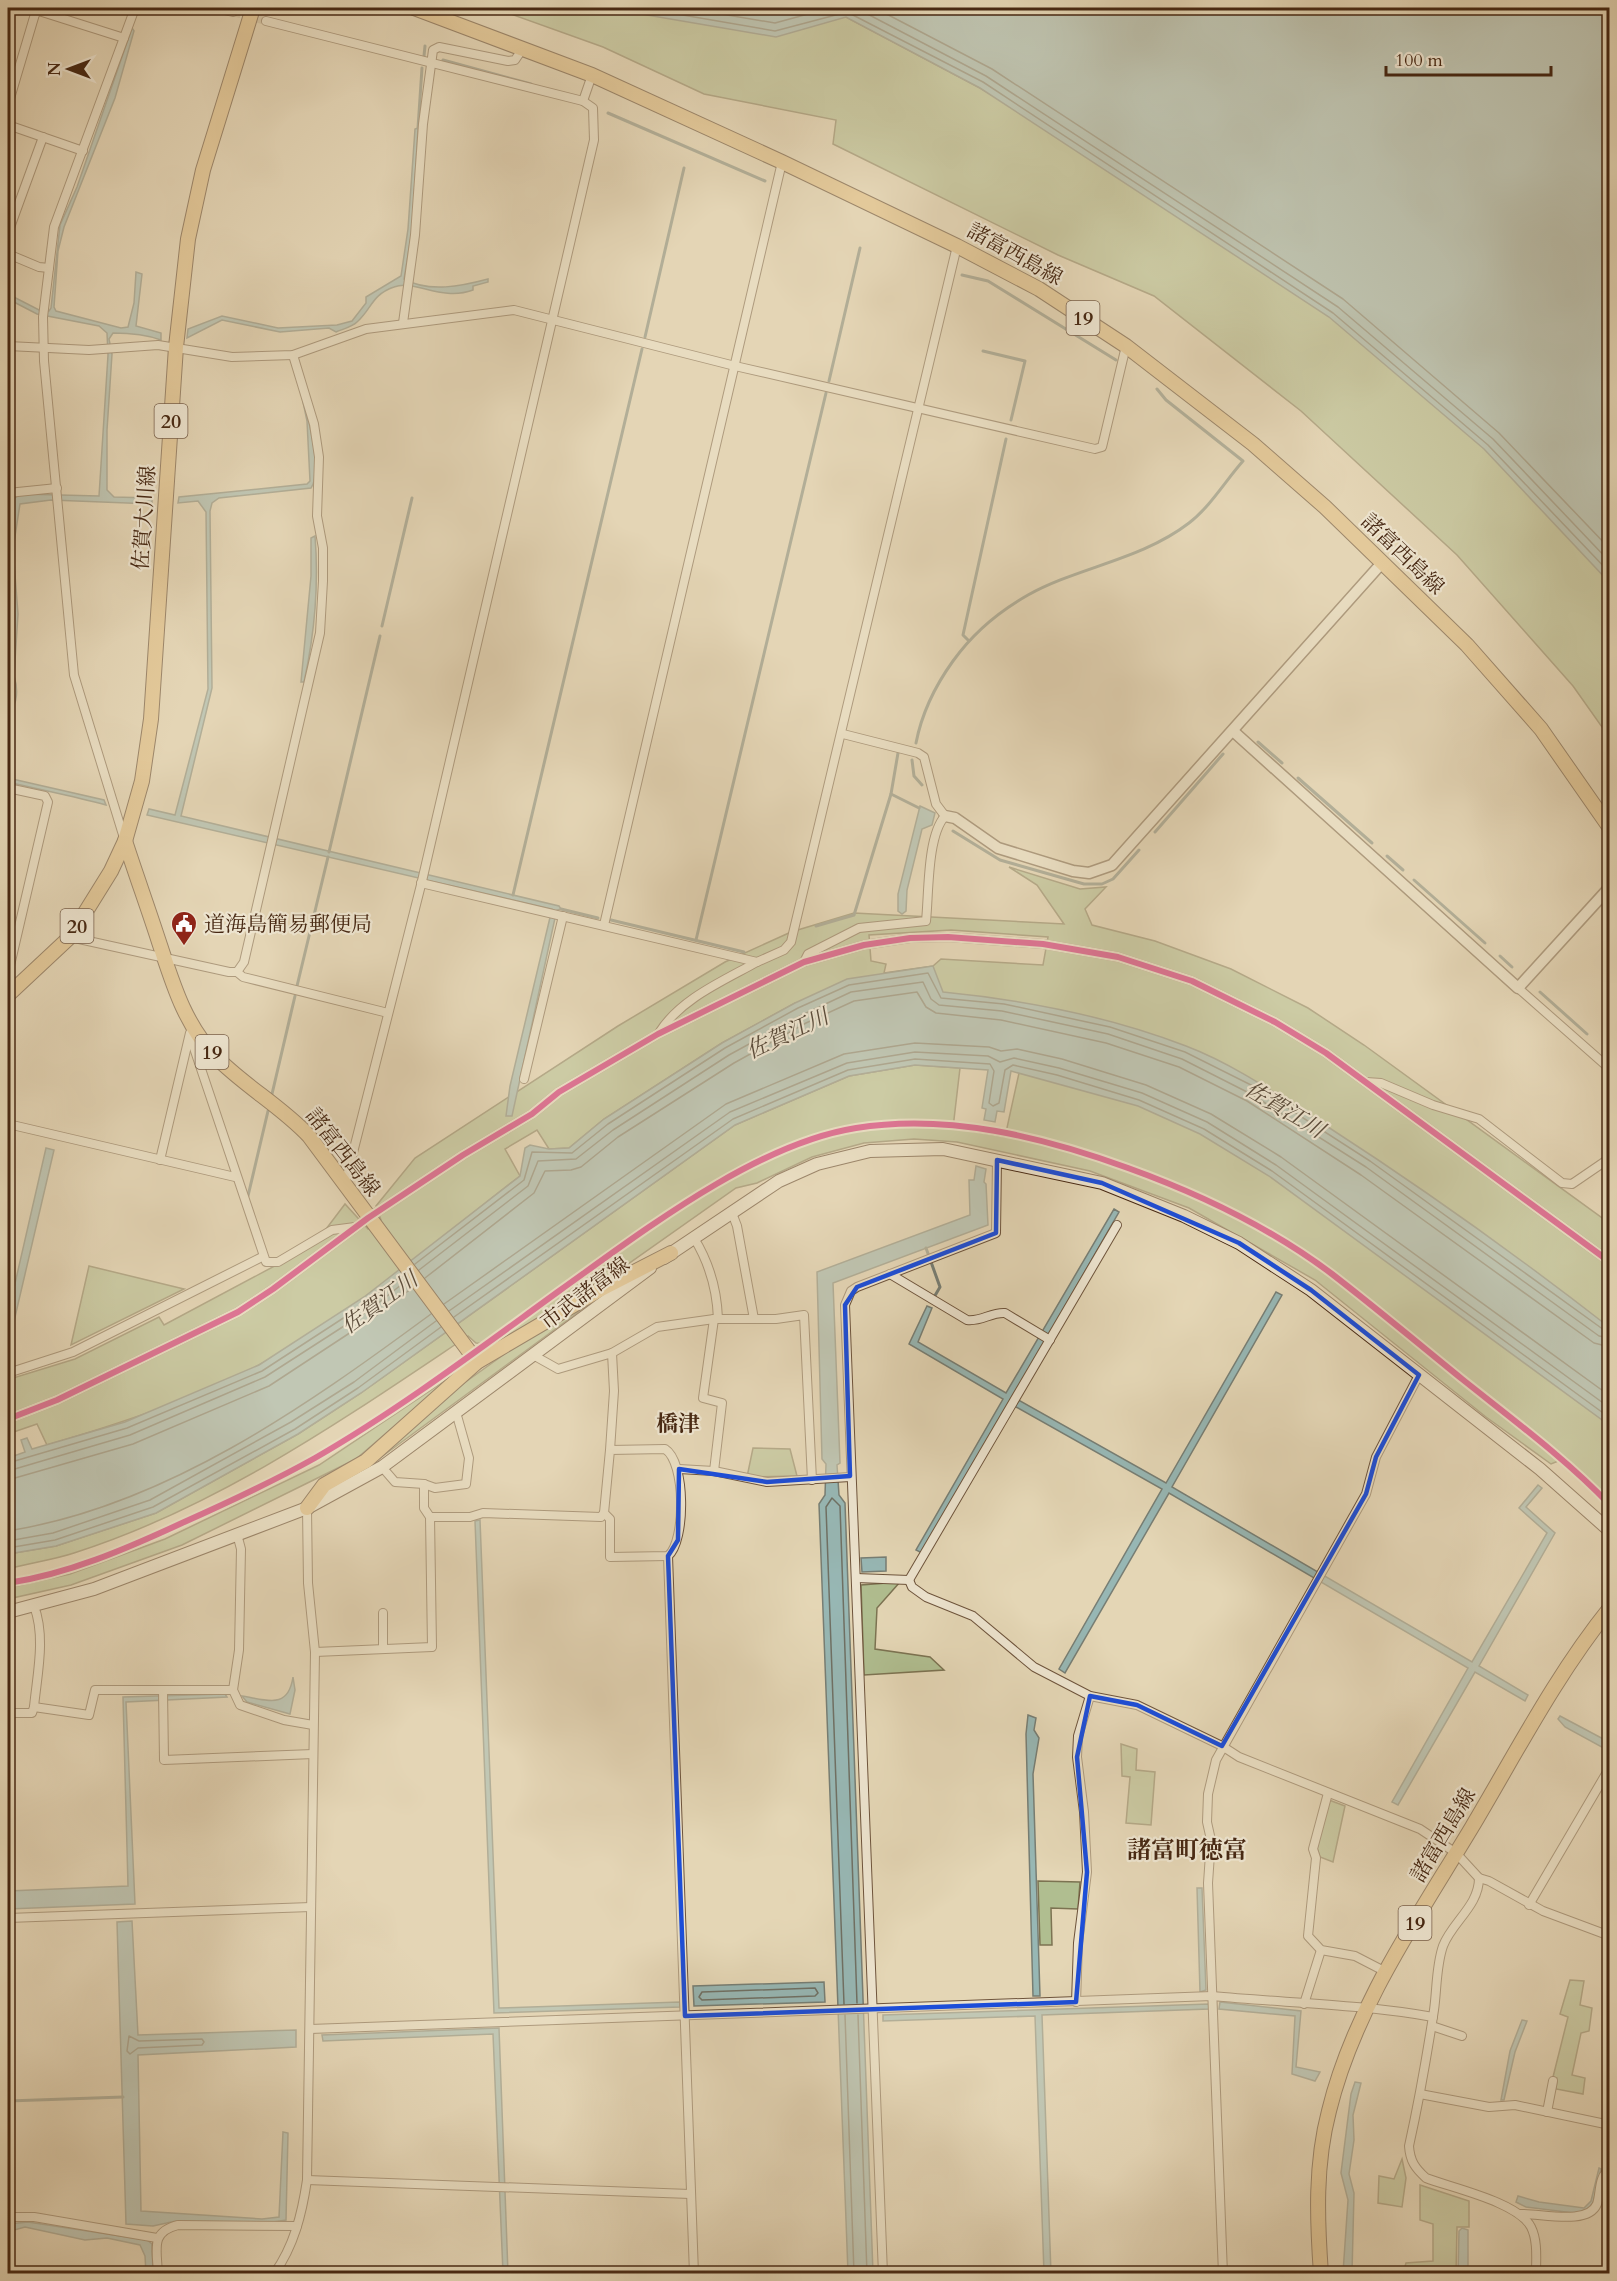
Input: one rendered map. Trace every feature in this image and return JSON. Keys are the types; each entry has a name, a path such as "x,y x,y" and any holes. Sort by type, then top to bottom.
{"main road":[{"name":"佐賀大川線","path":"8,995 70,937 111,870 125,842 142,781 152,719 176,346 188,239 203,170 253,8"},
{"name":"諸富西島線","path":"414,8 592,75 782,162 957,246 1039,289 1126,346 1253,444 1325,507 1381,564 1467,645 1541,729 1610,828"},
{"name":"諸富西島線","path":"125,842 177,997 191,1026 214,1055 247,1086 292,1118 345,1184 368,1218"},
{"name":"市武諸富線","path":"8,1612 94,1589 307,1508 382,1467 670,1253 779,1181 817,1164 870,1151 943,1149 1102,1183 1184,1216 1239,1243 1311,1290 1540,1469 1610,1531"},
{"name":"19","path":"368,1218 477,1362"},
{"path":"307,1508 324,1485 366,1461 477,1362 601,1289 670,1253"},
{"name":"諸富西島線","path":"1321,2274 1318,2190 1322,2145 1340,2074 1366,2008 1564,1671 1610,1608"}],"street":[{"path":"125,842 76,688 43,349 43,314 54,227 135,8"},
{"path":"216,8 233,12"},
{"path":"8,105 36,14 39,11 124,38"},
{"path":"266,21 584,101 593,108 594,140 422,878 345,1184"},
{"path":"403,323 416,235 433,50 439,47 508,61 515,60 523,48"},
{"path":"584,101 592,75"},
{"path":"8,125 83,151"},
{"path":"8,233 43,137"},
{"path":"604,925 782,162"},
{"path":"658,1034 670,1016 717,984 784,950 795,931 957,246"},
{"path":"8,254 49,268"},
{"path":"8,346 43,349 110,349 176,346 232,357 293,355 366,328 514,310 735,366 1099,449 1102,447 1126,346"},
{"path":"237,972 244,962 320,633 322,548 316,516 319,457 314,424 293,355"},
{"path":"8,493 57,490"},
{"path":"843,734 918,753 924,757 936,804 945,816 955,818 998,848 1073,872 1089,873 1102,870 1112,865 1381,564"},
{"path":"8,594 8,637"},
{"path":"1233,731 1610,1069"},
{"path":"8,788 45,796 48,802 8,974 8,988"},
{"path":"804,962 808,954 859,928 926,921 933,848 938,824 945,816"},
{"path":"422,878 556,914 757,962"},
{"path":"1518,988 1610,887"},
{"path":"524,1079 556,914"},
{"path":"70,937 237,972 243,977 388,1013"},
{"path":"8,1419 57,1400 238,1312 273,1289 355,1227 463,1155 532,1114 560,1092 658,1034 804,962 864,945 948,937 1043,944 1118,957 1192,981 1254,1011 1326,1053 1610,1262"},
{"path":"160,1160 191,1026"},
{"path":"191,1026 194,1048 235,1177 262,1257 266,1262 278,1262 332,1230 355,1227"},
{"path":"1366,1082 1382,1083 1433,1105 1479,1119 1562,1183 1572,1184 1610,1158"},
{"path":"8,1124 235,1177"},
{"path":"883,2274 869,2008 856,1578 847,1477 845,1305 850,1291 996,1233 998,1160"},
{"path":"732,1213 738,1226 754,1319"},
{"path":"909,1580 1117,1225"},
{"path":"694,1238 708,1260 718,1298 703,1398 722,1403 714,1471"},
{"path":"8,1373 73,1352 262,1257"},
{"path":"890,1274 933,1302 967,1320 976,1321 999,1312 1005,1313 1049,1340"},
{"path":"534,1355 558,1369 612,1353 657,1327 716,1319 804,1315 815,1480"},
{"path":"430,1517 470,1517 483,1513 601,1517 604,1513 610,1450 614,1390 612,1353"},
{"path":"1223,2274 1208,1883 1211,1840 1207,1822 1208,1794 1222,1746 1366,1494 1376,1457 1419,1375"},
{"path":"382,1467 395,1482 424,1484 435,1488 466,1484 470,1458 456,1413"},
{"path":"604,1513 610,1519 610,1557 668,1556 674,1551 678,1540 679,1469 672,1453 665,1449 610,1450"},
{"path":"679,1469 714,1471 768,1482 847,1477"},
{"path":"315,1652 432,1647 430,1517 424,1508 424,1484"},
{"path":"274,2274 286,2256 297,2226 307,2181 315,1652 308,1583 307,1508"},
{"path":"237,1534 241,1549 239,1650 233,1690 240,1705 284,1720 313,1725"},
{"path":"668,1556 694,2274"},
{"path":"856,1578 909,1580"},
{"path":"909,1580 912,1587 926,1597 973,1616 1034,1667 1090,1696 1137,1705 1222,1746 1239,1757 1328,1793 1388,1814 1420,1829 1456,1853 1479,1878 1489,1881 1529,1905 1610,1936"},
{"path":"8,1713 32,1713 34,1707 40,1636 39,1620 34,1606"},
{"path":"383,1612 383,1649"},
{"path":"34,1707 89,1715 95,1690 233,1690"},
{"path":"163,1690 164,1760 313,1754"},
{"path":"1076,2002 1078,1943 1087,1872 1084,1812 1077,1757 1078,1736 1090,1696"},
{"path":"1529,1905 1610,1767"},
{"path":"1328,1793 1313,1849 1316,1858 1308,1936 1321,1950 1356,1956 1386,1972"},
{"path":"1479,1878 1479,1888 1470,1906 1444,1943 1440,1957 1432,2022 1409,2146 1414,2167 1426,2178 1520,2214 1578,2218 1589,2214 1596,2206 1603,2176 1610,2170"},
{"path":"8,1918 311,1907"},
{"path":"1304,2004 1321,1950"},
{"path":"310,2029 1212,1996 1379,2008 1432,2022 1462,2036"},
{"path":"1547,2112 1553,2081"},
{"path":"1420,2094 1489,2107 1515,2105 1610,2125"},
{"path":"307,2181 690,2194"},
{"path":"1520,2214 1531,2228 1536,2247 1536,2274"},
{"path":"8,2217 34,2217 157,2238"},
{"path":"158,2274 157,2238 165,2228 178,2225 297,2226"}],"highlighted area":[{"path":"997,1160 1102,1183 1239,1243 1311,1290 1419,1375 1376,1457 1366,1494 1222,1746 1137,1705 1090,1696 1077,1757 1087,1872 1076,2002 685,2016 668,1556 678,1540 679,1469 767,1482 850,1476 845,1305 857,1287 996,1233"}],"green space":[{"path":"494,8 718,8 846,17 980,88 1399,337 1609,573 1609,737 1573,686 1457,555 1301,411 1154,296 1058,255 833,144 836,120 704,94 603,47"},
{"path":"1009,867 1080,889 1106,887 1085,909 1092,925 1155,941 1231,969 1308,1008 1364,1045 1609,1223 1609,1341 1375,1169 795,1003 722,1043 604,1119 569,1148 549,1149 537,1130 505,1149 520,1176 360,1301 293,1346 259,1365 234,1378 155,1410 47,1445 37,1424 8,1434 8,1391 12,1390 13,1378 75,1359 159,1317 164,1325 314,1245 345,1204 368,1229 381,1220 376,1206 415,1158 618,1026 725,962 791,932 854,913 1064,924 1037,885","holes":["951,930 1048,937 1043,965 941,959 933,966 884,973 886,964 871,961 869,935"]},
{"path":"1026,1061 1235,1133 1609,1414 1609,1500 1566,1458 1551,1464 1486,1417 1315,1280 1189,1208 1090,1171 957,1142 914,1139 864,1143 812,1157 757,1183 736,1188 604,1281 497,1344 476,1343 468,1336 327,1429 229,1486 127,1534 66,1555 8,1569 8,1554 56,1546 156,1513 298,1434 361,1393 735,1125 849,1076 915,1065 960,1068 953,1128 1005,1137 1019,1073"},
{"path":"89,1266 184,1289 71,1345"},
{"path":"592,1302 380,1458 446,1396 520,1343"},
{"path":"455,1374 356,1459 182,1545 71,1585 8,1599 8,1588 70,1574 165,1539 319,1465"},
{"path":"753,1448 790,1449 797,1476 747,1477"},
{"path":"900,1582 877,1608 875,1649 930,1657 944,1670 864,1675 861,1585"},
{"path":"1121,1744 1137,1749 1136,1770 1155,1772 1151,1825 1126,1823 1130,1777 1122,1776"},
{"path":"1329,1800 1345,1806 1333,1862 1320,1857 1317,1848"},
{"path":"1038,1881 1080,1882 1078,1909 1051,1908 1052,1945 1040,1945"},
{"path":"1570,1980 1584,1981 1580,2005 1592,2008 1589,2031 1581,2033 1572,2075 1585,2078 1583,2094 1556,2089 1557,2078 1553,2077 1568,2017 1560,2014"},
{"path":"1402,2159 1406,2178 1402,2207 1378,2203 1379,2176 1394,2179"},
{"path":"1420,2185 1469,2201 1469,2227 1457,2227 1456,2273 1403,2273 1406,2263 1433,2261 1433,2224 1420,2220"}],"water":[{"path":"606,8 1609,8 1609,582 1484,449 1329,317 980,88 846,17 776,37"},
{"path":"132,28 134,31 115,98 64,227 58,251 54,307 56,311 121,328 128,327 134,303 136,272 142,274 136,326 161,333 161,340 143,335 119,333 113,333 109,339 112,354 107,430 107,490 114,497 152,498 152,504 51,500 20,504 13,549 18,614 14,676 16,696 9,713 14,613 9,549 9,502 21,494 99,496 108,355 107,333 99,326 37,314 8,299 8,294 41,311 49,311 51,308 60,225 77,187"},
{"path":"418,128 412,231 404,279 435,287 457,286 488,279 488,282 473,286 473,290 461,293 439,292 402,285 394,287 376,298 355,324 336,332 329,328 280,332 222,320 187,338 188,329 222,316 278,328 337,325 352,321 366,303 366,297 401,276 408,229 415,129"},
{"path":"302,397 311,430 315,457 316,469 311,488 219,498 212,503 210,511 212,688 181,816 559,906 561,909 557,910 555,918 512,1116 506,1116 510,1086 552,909 147,815 149,809 175,815 208,689 206,512 198,501 178,503 179,497 307,484 310,481 307,421"},
{"path":"315,536 317,573 315,609 308,663 304,682 301,682 311,576 311,538"},
{"path":"8,778 104,800 106,805 8,782"},
{"path":"920,806 935,813 932,825 922,829 907,890 906,911 902,914 898,911 898,894"},
{"name":"佐賀江川","path":"933,966 943,992 1035,1005 1096,1018 1157,1035 1205,1054 1258,1083 1400,1175 1506,1249 1609,1327 1609,1425 1269,1176 1200,1134 1138,1106 1011,1071 1004,1112 997,1111 995,1122 984,1120 986,1109 982,1108 988,1070 915,1065 849,1076 735,1125 361,1393 298,1434 156,1513 56,1546 8,1554 8,1458 25,1452 21,1440 27,1438 32,1449 125,1422 259,1365 364,1297 520,1176 525,1148 530,1145 549,1149 569,1148 604,1119 722,1043 795,1003 847,979"},
{"path":"46,1148 54,1150 8,1347 8,1314"},
{"path":"976,1166 986,1169 984,1182 986,1184 988,1225 833,1283 840,1463 837,1465 839,1495 845,1503 873,2273 848,2273 819,1504 825,1495 826,1464 822,1459 817,1272 970,1215 969,1180 974,1180"},
{"path":"1114,1209 1119,1212 1013,1397 1166,1483 1276,1292 1282,1295 1172,1487 1472,1662 1547,1533 1519,1508 1538,1485 1542,1488 1526,1507 1555,1533 1479,1666 1528,1695 1525,1701 1475,1672 1398,1805 1392,1802 1468,1668 1169,1493 1065,1673 1059,1669 1162,1489 1009,1403 922,1553 916,1550 1003,1399 909,1344 927,1306 932,1308 918,1342 1006,1393"},
{"path":"480,1520 499,2008 680,2002 680,2007 494,2013 475,1521"},
{"path":"886,1557 886,1571 862,1572 861,1558"},
{"path":"293,1677 295,1690 290,1714 247,1702 242,1696 268,1700 281,1699 290,1687"},
{"path":"225,1694 227,1697 126,1702 135,1904 8,1909 8,1891 128,1886 123,1697"},
{"path":"1028,1715 1036,1718 1034,1730 1039,1738 1033,1774 1040,1996 1033,1996 1026,1734"},
{"path":"1560,1716 1609,1742 1609,1751 1565,1727 1558,1719"},
{"path":"1197,1888 1202,1888 1206,1990 1200,1992"},
{"path":"132,1921 138,2035 296,2030 296,2047 138,2055 141,2211 262,2219 279,2217 283,2132 288,2133 286,2220 267,2223 176,2221 153,2226 126,2224 117,1922"},
{"path":"824,1982 825,2002 694,2006 693,1986"},
{"path":"1220,2002 1301,2011 1296,2067 1320,2072 1315,2081 1292,2074 1295,2016 1219,2009"},
{"path":"1209,2004 1209,2009 1042,2015 1051,2274 1044,2273 1035,2016 883,2021 883,2015"},
{"path":"1522,2020 1527,2021 1515,2052 1504,2100 1501,2100 1510,2051"},
{"path":"499,2028 508,2273 503,2273 493,2034 323,2041 322,2035"},
{"path":"1355,2082 1361,2083 1353,2115 1354,2140 1349,2174 1354,2193 1352,2273 1343,2273 1348,2200 1341,2173 1351,2094"},
{"path":"1599,2168 1601,2169 1593,2203 1582,2214 1526,2207 1516,2202 1518,2196 1539,2202 1584,2208 1591,2201"},
{"path":"28,2222 147,2240 152,2244 153,2273 146,2273 145,2256 140,2245 107,2238 85,2240 25,2227 14,2230 9,2261 8,2224"},
{"path":"1462,2228 1468,2230 1468,2273 1458,2273 1459,2231"}],"waterway":[{"path":"424,56 425,46"},
{"path":"443,60 531,84"},
{"path":"418,128 422,68"},
{"path":"608,113 765,181"},
{"path":"645,337 684,168"},
{"path":"829,381 860,248"},
{"path":"962,275 988,281 1116,360"},
{"path":"513,895 642,349"},
{"path":"983,351 1025,361 1011,420"},
{"path":"916,743 926,710 940,680 969,641 996,616 1047,585 1130,555 1170,536 1204,509 1243,461 1166,400 1157,389"},
{"path":"696,940 826,393"},
{"path":"968,640 963,635 1006,439"},
{"path":"382,626 412,498"},
{"path":"329,852 380,636"},
{"path":"8,730 9,713"},
{"path":"1258,742 1282,763"},
{"path":"898,753 891,794 919,808"},
{"path":"1155,832 1223,754"},
{"path":"912,760 914,776 922,785"},
{"path":"1298,778 1372,843"},
{"path":"816,926 854,915 891,794"},
{"path":"953,831 1000,860 1084,884 1102,884 1113,879 1139,850"},
{"path":"1387,856 1403,870"},
{"path":"297,986 328,857"},
{"path":"1414,880 1485,943"},
{"path":"561,909 598,918"},
{"path":"611,920 744,952"},
{"path":"1500,956 1512,967"},
{"path":"1540,992 1587,1034"},
{"path":"272,1094 295,996"},
{"path":"1604,1050 1610,1055"},
{"path":"248,1196 268,1111"},
{"path":"926,1248 940,1287 933,1299"},
{"path":"8,2101 123,2097"}],"tunnel":[{"path":"233,12 266,21"}],"cycle path":[{"path":"8,1419 57,1400 238,1312 273,1289 368,1218 463,1155 532,1114 559,1092 658,1034 804,962 864,945 910,938 948,937 1043,944 1118,957 1192,981 1275,1022 1326,1053 1610,1262"},
{"path":"8,1583 75,1567 118,1551 216,1508 315,1458 408,1399 626,1243 701,1193 779,1152 818,1137 856,1128 890,1124 960,1126 1029,1138 1096,1157 1155,1178 1234,1213 1285,1242 1332,1274 1538,1439 1610,1505"}],"place":[{"name":"道海島簡易郵便局","path":"184,947"}],"district":[{"name":"橋津","path":"678,1423"},
{"name":"諸富町徳富","path":"1187,1850"}]}
